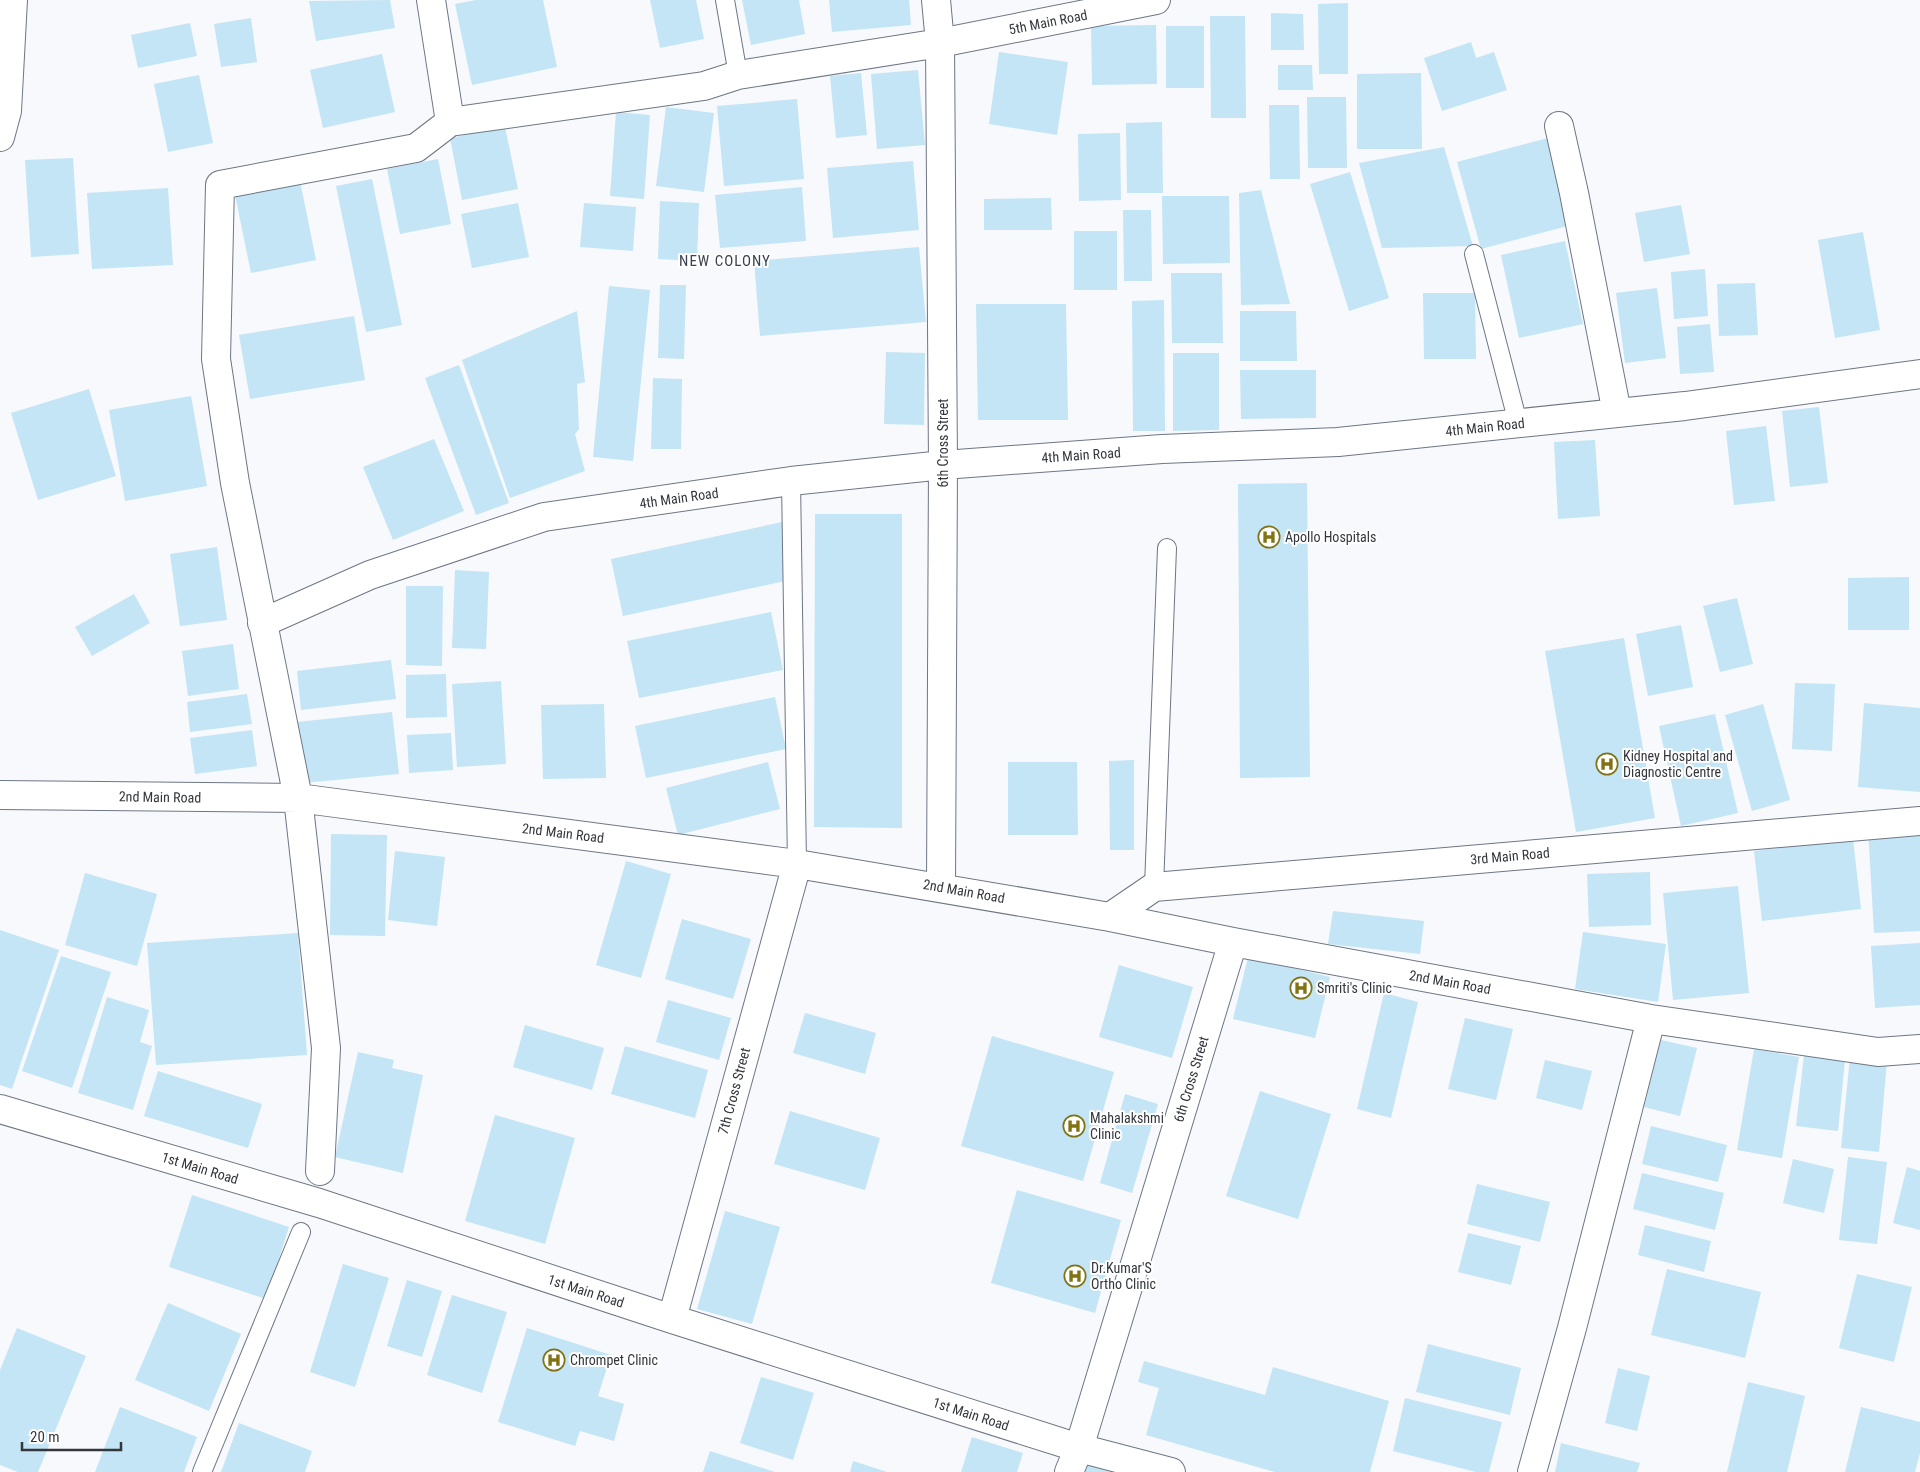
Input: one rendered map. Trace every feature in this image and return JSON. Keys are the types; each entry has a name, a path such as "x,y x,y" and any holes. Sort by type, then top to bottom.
{"street":[{"path":"0,137 8,112 13,0"},
{"path":"320,1171 326,1048 298,798 235,484 216,360 220,185 416,148 450,122 431,0"},
{"name":"6th Cross Street","path":"936,0 940,43 943,465 941,887"},
{"name":"5th Main Road","path":"450,122 704,86 738,75 940,43 1156,0"},
{"path":"1559,126 1617,413"},
{"name":"4th Main Road","path":"262,623 370,575 544,517 791,481 943,465 1162,449 1338,442 1685,406 1920,374"},
{"name":"2nd Main Road","path":"0,795 298,798 797,864 941,887 1651,1019 1878,1052 1920,1049"},
{"name":"3rd Main Road","path":"1154,887 1920,821"},
{"name":"7th Cross Street","path":"672,1319 797,864"},
{"path":"1110,918 1154,887"},
{"name":"6th Cross Street","path":"1074,1460 1232,942"},
{"path":"1532,1472 1572,1328 1651,1019"},
{"name":"1st Main Road","path":"0,1109 319,1204 672,1319 1074,1460 1172,1472"}],"lane":[{"path":"725,0 738,75"},
{"path":"1474,254 1518,423"},
{"path":"791,481 797,864"},
{"path":"1154,887 1167,548"},
{"path":"202,1472 301,1232"}],"building":[{"path":"390,0 395,28 316,41 309,1"},
{"path":"476,0 543,0 557,67 472,85 455,4"},
{"path":"650,0 696,0 704,39 660,48"},
{"path":"742,0 799,0 805,34 751,45"},
{"path":"829,0 909,0 911,25 832,32"},
{"path":"1348,3 1348,74 1319,74 1318,4"},
{"path":"1271,13 1303,14 1304,50 1271,50"},
{"path":"1210,16 1245,16 1246,118 1211,118"},
{"path":"251,18 257,62 221,67 214,24"},
{"path":"190,23 197,56 138,68 131,35"},
{"path":"1156,25 1157,84 1092,85 1091,26"},
{"path":"1166,26 1204,26 1204,88 1166,88"},
{"path":"1471,42 1476,58 1494,52 1507,90 1442,111 1424,58"},
{"path":"999,52 1068,62 1057,135 989,124"},
{"path":"382,54 395,112 323,128 310,70"},
{"path":"1278,65 1312,65 1313,90 1278,90"},
{"path":"918,70 925,145 877,149 871,74"},
{"path":"861,73 867,135 836,138 830,76"},
{"path":"1421,73 1422,149 1357,149 1357,74"},
{"path":"199,75 213,143 168,152 154,84"},
{"path":"1307,97 1346,97 1347,168 1308,168"},
{"path":"797,99 804,179 724,186 717,106"},
{"path":"1269,105 1299,105 1300,179 1270,179"},
{"path":"666,107 714,113 704,192 656,186"},
{"path":"616,112 650,115 644,199 610,196"},
{"path":"1162,122 1163,193 1127,193 1126,123"},
{"path":"505,127 518,189 462,200 450,138"},
{"path":"1120,133 1121,200 1079,201 1078,134"},
{"path":"1552,137 1575,224 1481,249 1457,162"},
{"path":"1444,147 1473,246 1382,248 1359,163"},
{"path":"73,158 79,254 31,257 25,160"},
{"path":"438,159 451,224 400,234 387,169"},
{"path":"913,161 919,230 833,238 827,168"},
{"path":"1350,172 1389,298 1349,311 1310,184"},
{"path":"372,179 402,325 366,332 336,186"},
{"path":"300,181 316,260 251,273 235,195"},
{"path":"802,187 806,241 720,248 715,195"},
{"path":"168,188 173,265 92,269 87,193"},
{"path":"1261,190 1290,304 1241,305 1239,193"},
{"path":"1162,196 1229,196 1230,263 1163,264"},
{"path":"1051,198 1052,230 984,230 984,199"},
{"path":"660,201 699,203 697,261 658,259"},
{"path":"518,203 529,257 472,268 461,214"},
{"path":"584,203 636,207 633,251 580,247"},
{"path":"1681,205 1690,254 1644,262 1635,213"},
{"path":"1123,210 1151,210 1152,281 1124,281"},
{"path":"1074,231 1117,231 1117,290 1074,290"},
{"path":"1863,232 1880,330 1835,338 1818,240"},
{"path":"1565,241 1583,324 1519,338 1501,255"},
{"path":"919,247 926,322 760,336 754,261"},
{"path":"1705,269 1708,316 1674,319 1671,272"},
{"path":"1171,273 1222,273 1223,343 1172,343"},
{"path":"1755,283 1758,335 1719,336 1717,284"},
{"path":"660,285 686,285 684,359 658,358"},
{"path":"609,286 650,290 633,461 593,457"},
{"path":"1657,288 1666,358 1625,363 1616,293"},
{"path":"1423,293 1475,293 1476,359 1424,359"},
{"path":"1164,300 1165,431 1133,431 1132,301"},
{"path":"976,304 1066,304 1068,420 978,420"},
{"path":"577,311 585,382 577,384 579,429 575,434 585,471 510,498 462,360"},
{"path":"1240,311 1296,311 1297,361 1240,361"},
{"path":"354,316 365,380 250,399 239,335"},
{"path":"1710,324 1714,372 1680,374 1677,327"},
{"path":"886,352 925,353 924,425 884,424"},
{"path":"1173,353 1219,353 1219,430 1173,431"},
{"path":"459,365 509,503 476,515 425,378"},
{"path":"1240,370 1316,370 1316,418 1241,419"},
{"path":"653,378 682,379 681,449 651,449"},
{"path":"89,389 116,476 38,500 11,413"},
{"path":"191,396 207,486 125,501 109,410"},
{"path":"1819,407 1828,483 1790,487 1782,411"},
{"path":"1766,426 1775,501 1734,505 1726,431"},
{"path":"434,439 464,511 393,540 363,467"},
{"path":"1595,440 1600,516 1558,519 1554,442"},
{"path":"1307,483 1310,777 1240,778 1238,484"},
{"path":"815,514 902,514 902,828 814,827"},
{"path":"782,522 785,581 623,616 611,559"},
{"path":"217,547 227,620 180,626 170,554"},
{"path":"455,570 489,572 486,649 452,648"},
{"path":"1909,577 1909,630 1848,630 1848,578"},
{"path":"406,586 443,586 442,666 406,665"},
{"path":"134,594 150,623 92,656 75,627"},
{"path":"1737,598 1753,664 1720,672 1703,606"},
{"path":"771,612 783,670 639,698 627,641"},
{"path":"1681,625 1693,687 1648,696 1636,634"},
{"path":"1624,638 1655,818 1576,832 1545,651"},
{"path":"233,644 239,689 188,696 182,651"},
{"path":"391,660 396,699 301,710 297,671"},
{"path":"446,674 447,717 406,718 406,675"},
{"path":"501,681 506,764 457,767 452,684"},
{"path":"1795,683 1835,684 1832,751 1792,749"},
{"path":"247,694 252,724 190,732 187,702"},
{"path":"775,697 786,749 646,778 635,726"},
{"path":"1864,703 1920,708 1920,792 1858,787"},
{"path":"604,704 606,778 543,779 541,705"},
{"path":"1763,704 1790,800 1752,811 1725,715"},
{"path":"392,712 399,774 303,783 297,722"},
{"path":"1715,714 1738,813 1681,826 1659,726"},
{"path":"252,730 257,766 195,774 190,738"},
{"path":"451,733 453,770 409,773 407,735"},
{"path":"1134,760 1134,850 1110,850 1109,761"},
{"path":"768,762 780,809 678,835 666,788"},
{"path":"1008,762 1077,762 1078,835 1008,835"},
{"path":"1920,825 1920,931 1874,933 1868,828"},
{"path":"331,834 387,835 385,936 330,935"},
{"path":"1853,839 1861,909 1762,921 1754,851"},
{"path":"395,851 445,857 437,926 388,920"},
{"path":"626,861 671,874 641,978 596,965"},
{"path":"1650,872 1651,925 1589,927 1587,874"},
{"path":"85,873 157,894 137,966 65,945"},
{"path":"1738,886 1749,993 1673,1000 1663,893"},
{"path":"1333,911 1424,921 1420,954 1328,944"},
{"path":"682,919 751,939 733,999 665,979"},
{"path":"0,930 59,950 12,1089 0,1085"},
{"path":"1583,932 1666,944 1658,1002 1575,989"},
{"path":"298,933 307,1055 156,1065 147,943"},
{"path":"1920,943 1920,1005 1875,1008 1871,946"},
{"path":"61,956 111,972 72,1088 22,1071"},
{"path":"1248,957 1330,977 1315,1038 1233,1019"},
{"path":"1119,965 1193,987 1172,1058 1099,1037"},
{"path":"1384,993 1418,1002 1391,1118 1357,1109"},
{"path":"107,997 149,1010 140,1042 152,1046 133,1110 78,1093"},
{"path":"668,1000 731,1018 719,1060 656,1042"},
{"path":"805,1013 876,1033 865,1074 793,1053"},
{"path":"1465,1018 1513,1029 1496,1100 1448,1089"},
{"path":"525,1025 604,1048 592,1090 513,1067"},
{"path":"992,1036 1114,1072 1083,1181 961,1146"},
{"path":"1661,1040 1697,1048 1680,1116 1644,1107"},
{"path":"625,1046 708,1070 695,1118 611,1094"},
{"path":"1754,1049 1799,1057 1782,1158 1737,1150"},
{"path":"358,1052 394,1060 392,1068 423,1075 403,1173 335,1157"},
{"path":"1804,1055 1845,1060 1838,1131 1796,1126"},
{"path":"1850,1057 1887,1061 1879,1152 1841,1148"},
{"path":"1545,1060 1592,1071 1582,1110 1536,1098"},
{"path":"158,1071 262,1104 248,1148 144,1116"},
{"path":"1260,1091 1331,1114 1298,1219 1226,1196"},
{"path":"1125,1094 1158,1104 1132,1193 1100,1183"},
{"path":"790,1111 880,1138 865,1190 774,1164"},
{"path":"495,1115 575,1138 545,1244 465,1221"},
{"path":"1651,1126 1727,1145 1718,1182 1642,1164"},
{"path":"1848,1157 1887,1162 1877,1244 1839,1240"},
{"path":"1793,1159 1834,1169 1824,1213 1783,1203"},
{"path":"1907,1167 1920,1171 1920,1230 1893,1223"},
{"path":"1642,1173 1724,1193 1715,1230 1633,1209"},
{"path":"1477,1184 1550,1202 1540,1242 1467,1224"},
{"path":"1017,1190 1121,1220 1095,1313 991,1283"},
{"path":"192,1195 289,1227 266,1299 169,1267"},
{"path":"725,1211 780,1227 752,1324 697,1309"},
{"path":"1645,1225 1711,1241 1704,1272 1638,1255"},
{"path":"1468,1233 1521,1246 1511,1285 1458,1272"},
{"path":"343,1264 389,1278 355,1387 310,1372"},
{"path":"1667,1269 1761,1292 1745,1358 1651,1335"},
{"path":"1857,1274 1912,1287 1894,1362 1839,1348"},
{"path":"407,1280 442,1291 422,1357 387,1346"},
{"path":"452,1295 507,1312 482,1393 427,1375"},
{"path":"168,1303 241,1334 209,1411 135,1380"},
{"path":"17,1328 86,1356 38,1472 18,1472 0,1465 0,1370"},
{"path":"527,1328 611,1355 598,1396 624,1404 614,1441 580,1431 575,1446 498,1422"},
{"path":"1428,1344 1521,1368 1510,1415 1416,1392"},
{"path":"1144,1361 1265,1395 1273,1367 1389,1401 1370,1472 1275,1472 1146,1435 1159,1388 1138,1382"},
{"path":"1618,1368 1650,1376 1637,1431 1605,1423"},
{"path":"761,1377 814,1393 793,1460 740,1443"},
{"path":"1748,1382 1805,1396 1787,1472 1727,1472"},
{"path":"1405,1398 1502,1422 1489,1472 1476,1472 1393,1451"},
{"path":"120,1407 197,1437 184,1472 95,1472"},
{"path":"1861,1407 1920,1422 1920,1453 1915,1472 1845,1472"},
{"path":"239,1423 312,1451 305,1472 221,1472"},
{"path":"972,1437 1023,1453 1017,1472 961,1472"},
{"path":"1561,1443 1640,1463 1637,1472 1555,1472"},
{"path":"710,1451 775,1472 703,1472"},
{"path":"853,1461 887,1472 850,1472"},
{"path":"1088,1462 1120,1472 1085,1472"}],"place":[{"name":"Apollo Hospitals","path":"1269,537"},
{"name":"Kidney Hospital and Diagnostic Centre","path":"1607,764"},
{"name":"Smriti's Clinic","path":"1301,988"},
{"name":"Mahalakshmi Clinic","path":"1074,1126"},
{"name":"Dr.Kumar'S Ortho Clinic","path":"1075,1276"},
{"name":"Chrompet Clinic","path":"554,1360"}],"district":[{"name":"NEW COLONY","path":"725,261"}]}
